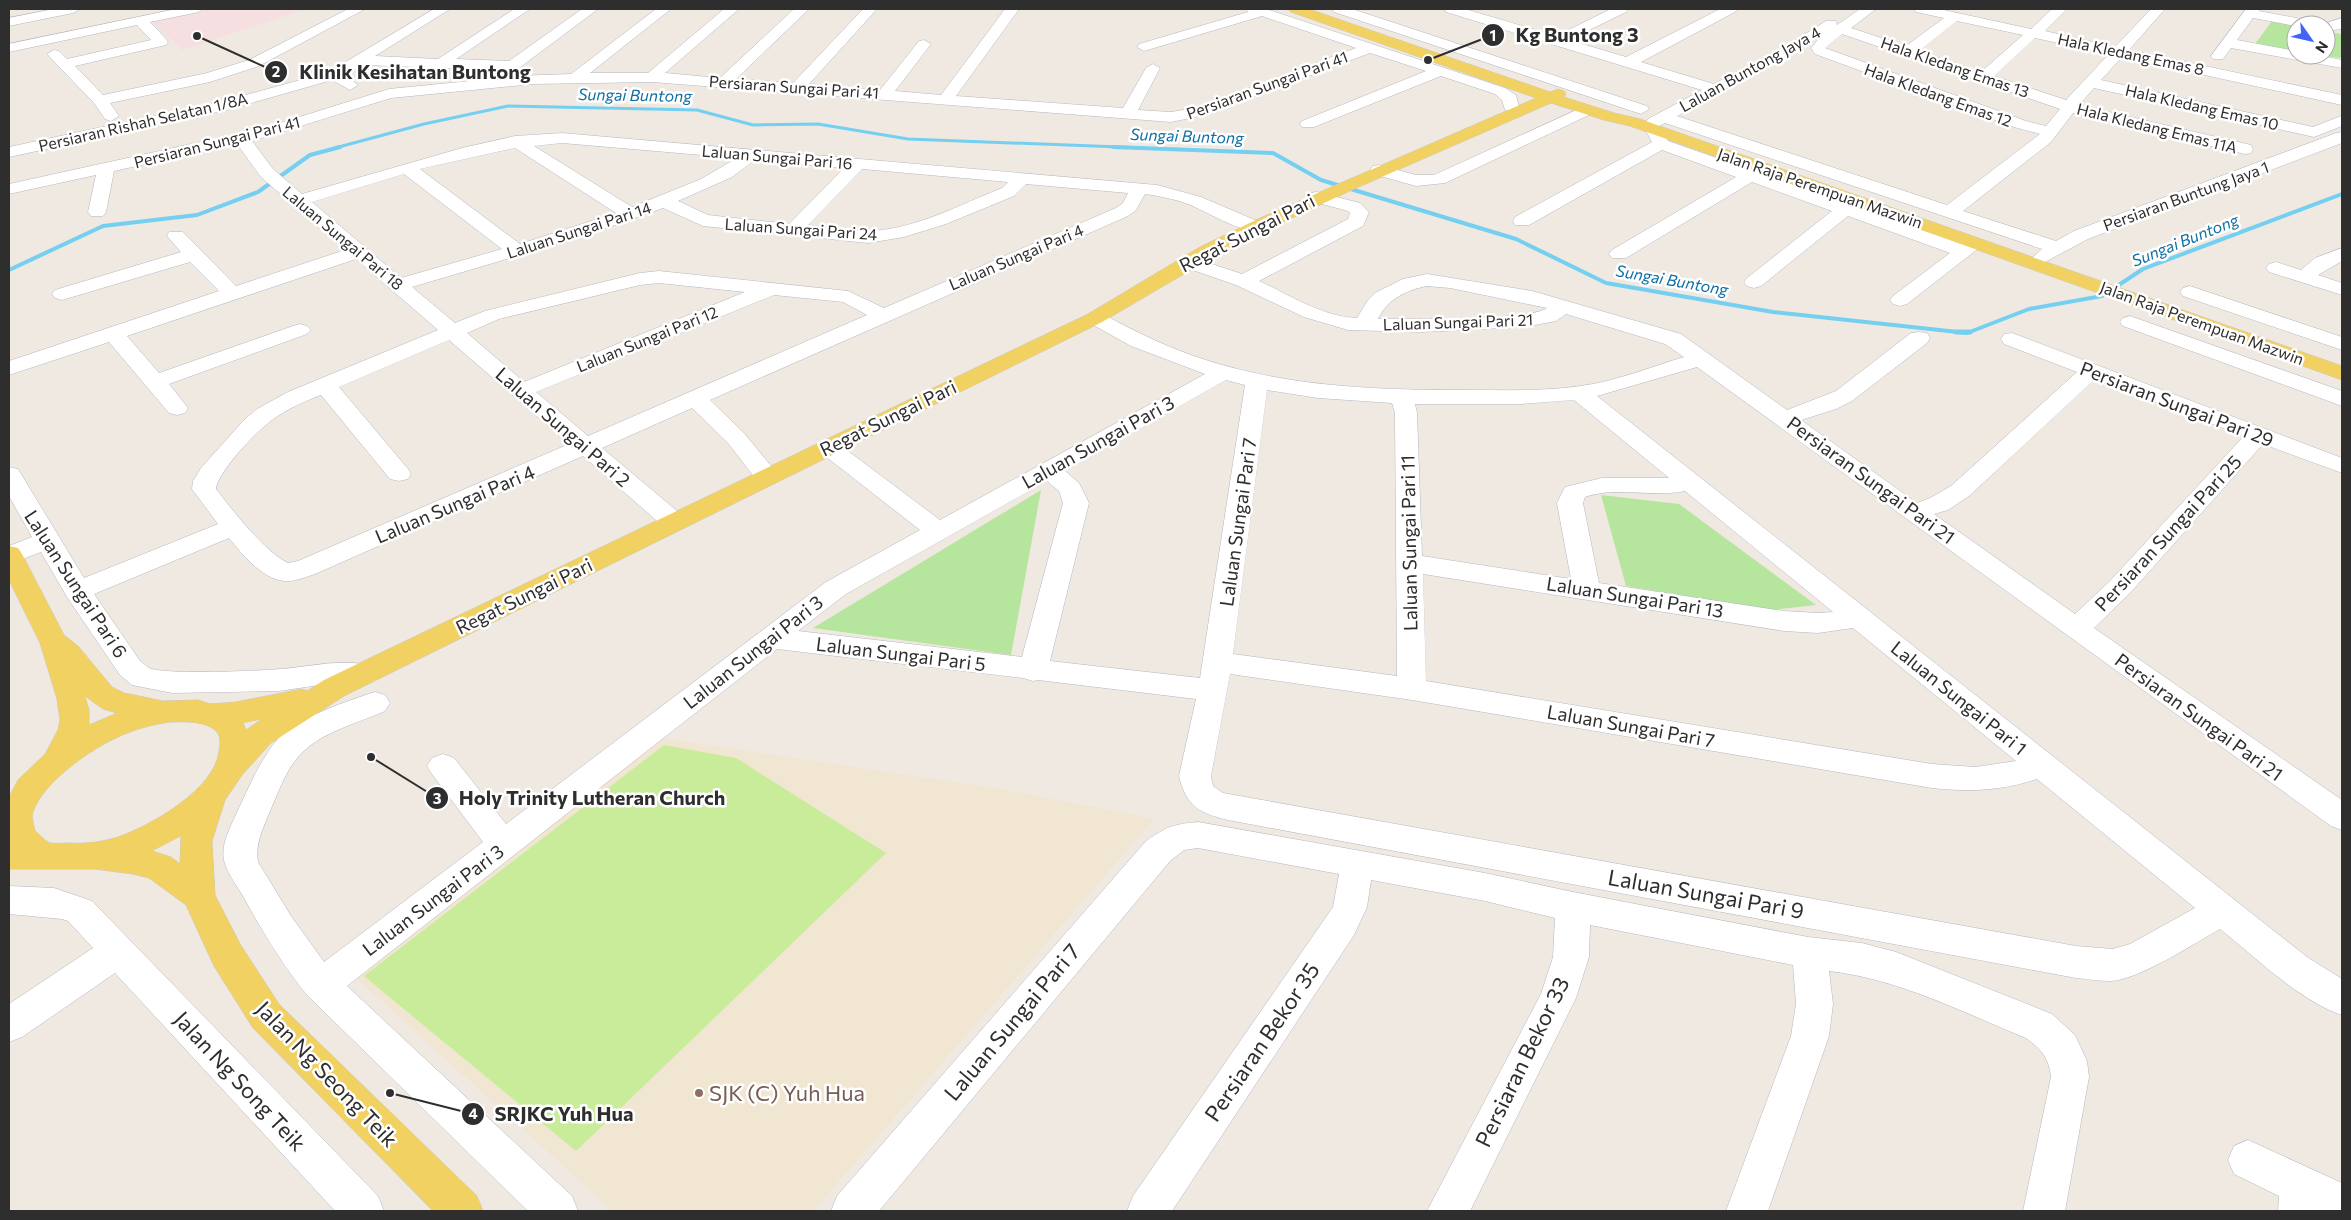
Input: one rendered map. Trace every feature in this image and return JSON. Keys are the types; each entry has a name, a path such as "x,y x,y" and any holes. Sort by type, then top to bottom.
{"main road":[{"name":"Jalan Raja Perempuan Mazwin","path":"1296,9 1454,61 1477,73 1555,95 1645,124 1878,208 1970,247 2034,263 2342,373"},
{"path":"1454,61 1484,69 1555,95"},
{"path":"1503,81 1518,88 1525,96 1507,113"},
{"name":"Regat Sungai Pari","path":"231,766 260,736 334,688 370,688 674,522 1095,318 1188,262 1255,227 1357,179 1507,113 1555,95"},
{"path":"1507,113 1540,110 1583,112 1645,124"},
{"path":"1878,208 1938,224 2014,248 2056,249 2058,259 2098,286"},
{"path":"9,556 53,641 54,654 75,710 73,729 57,759"},
{"path":"53,641 66,650 96,692 110,701 128,708 180,710 211,714 281,705 334,688"},
{"path":"41,854 20,838 16,814 20,795 57,759 86,739 118,724 150,714 180,710"},
{"path":"198,895 196,841 212,794 231,766 236,749 234,734 226,722 211,714"},
{"path":"86,857 120,849 155,835 186,816 212,794"},
{"path":"9,855 41,854 133,860 159,867 198,895"},
{"name":"Jalan Ng Seong Teik","path":"198,895 227,955 266,1016 462,1211"}],"street":[{"path":"11,19 73,9"},
{"path":"9,55 140,20 194,9"},
{"path":"100,100 234,70 268,58 358,9"},
{"name":"Persiaran Rishah Selatan 1/8A","path":"9,152 227,105 334,75 443,9"},
{"path":"441,64 523,9"},
{"path":"506,81 512,66 591,9"},
{"path":"576,77 664,9"},
{"path":"652,77 732,9"},
{"path":"724,82 802,9"},
{"path":"797,88 870,9"},
{"path":"946,99 1012,9"},
{"path":"1339,9 1454,61 1645,124 1950,212 2056,249"},
{"path":"1451,9 1715,89"},
{"path":"1557,41 1622,9"},
{"path":"1627,62 1730,9"},
{"name":"Laluan Buntong Jaya 4","path":"1522,221 1645,124 1794,48 1852,9"},
{"path":"1840,29 1868,9"},
{"name":"Hala Kledang Emas 8","path":"1921,9 1956,15 2032,36 2115,55 2209,67 2342,100"},
{"path":"1984,77 2060,9"},
{"path":"1950,212 2035,148 2090,82 2158,9"},
{"path":"1144,47 1257,10 1369,48 1454,61 1505,93 1510,98 1507,113"},
{"path":"2286,19 2247,11 2209,67 2342,92"},
{"path":"1484,19 1500,12"},
{"path":"1909,51 1956,15"},
{"path":"64,64 161,42 140,20"},
{"path":"1502,37 1519,29"},
{"name":"Hala Kledang Emas 13","path":"1840,29 2069,107"},
{"name":"Hala Kledang Emas 12","path":"1840,29 1821,43 1818,48 1827,55 2020,124 2050,132"},
{"path":"2227,43 2342,64"},
{"path":"9,48 45,44"},
{"path":"45,44 100,100 119,128"},
{"path":"884,94 924,44"},
{"path":"1308,124 1454,61 1485,44"},
{"name":"Persiaran Sungai Pari 41","path":"9,189 242,139 290,126 371,98 409,91 506,81 576,77 652,77 1128,114 1186,116 1369,48"},
{"path":"2115,55 2342,108"},
{"path":"358,60 512,66"},
{"path":"1128,114 1153,68"},
{"path":"234,70 279,90"},
{"path":"334,75 371,98"},
{"name":"Hala Kledang Emas 10","path":"2090,82 2314,132 2342,121"},
{"name":"Hala Kledang Emas 11A","path":"2069,107 2098,116 2245,149"},
{"path":"1379,170 1415,181 1428,182 1439,180 1583,112"},
{"path":"1645,124 1750,176 1846,209 1970,247"},
{"name":"Persiaran Buntung Jaya 1","path":"2034,263 2081,235 2342,137"},
{"name":"Laluan Sungai Pari 16","path":"300,200 450,155 515,142 562,138 1020,180 1140,188 1185,197 1255,227"},
{"name":"Laluan Sungai Pari 18","path":"242,139 267,173 452,331"},
{"path":"515,142 631,214"},
{"name":"Laluan Sungai Pari 14","path":"398,285 517,251 631,214 729,171 751,155"},
{"path":"793,230 857,165"},
{"path":"408,168 517,251"},
{"path":"97,212 106,169"},
{"path":"1619,254 1750,176"},
{"name":"Laluan Sungai Pari 24","path":"663,201 703,220 868,237 901,234 1008,192 1020,180"},
{"name":"Laluan Sungai Pari 4","path":"882,315 848,297 677,277 640,279 517,308 452,331 326,386 296,397 265,414 252,425 210,473 205,481 204,489 270,566 285,572 306,568 586,447 882,315 1122,212 1130,206 1140,188"},
{"path":"1243,281 1356,222 1360,212 1354,207 1320,196"},
{"path":"1754,282 1846,209"},
{"path":"176,236 192,255 232,293"},
{"path":"1900,300 1970,247"},
{"path":"9,368 358,252"},
{"path":"2306,277 2312,268 2342,254"},
{"path":"62,294 192,255"},
{"path":"1188,262 1243,281 1311,313 1356,325"},
{"path":"2276,268 2342,289"},
{"name":"Persiaran Sungai Pari 21","path":"1356,325 1382,297 1410,282 1427,280 1502,291 1563,306 1673,339 1702,358 2076,629 2342,817"},
{"name":"Laluan Sungai Pari 12","path":"520,391 774,287"},
{"path":"2190,292 2342,344"},
{"name":"Laluan Sungai Pari 21","path":"1356,325 1422,326 1538,320 1549,317 1563,306"},
{"path":"1095,318 1140,341 1221,374 1258,382 1362,396 1402,398 1579,392 1702,358"},
{"path":"2130,322 2342,399"},
{"path":"154,382 300,330"},
{"name":"Laluan Sungai Pari 2","path":"452,331 674,522"},
{"path":"112,333 177,408"},
{"path":"1785,418 1828,404 1844,396 1919,338"},
{"name":"Persiaran Sungai Pari 29","path":"2012,339 2342,466"},
{"path":"1914,512 1939,504 1960,492 2091,370"},
{"name":"Laluan Sungai Pari 3","path":"321,985 836,588 1221,374"},
{"name":"Laluan Sungai Pari 7","path":"1195,776 1215,676 1258,382"},
{"path":"326,386 399,474"},
{"name":"Laluan Sungai Pari 1","path":"1579,392 2294,968 2342,999"},
{"path":"694,398 736,438 767,477"},
{"name":"Laluan Sungai Pari 11","path":"1402,398 1406,413 1412,689"},
{"name":"Persiaran Sungai Pari 25","path":"2076,629 2120,587 2258,435"},
{"path":"828,447 938,531"},
{"path":"1032,671 1076,503 1074,492 1068,484 1048,471"},
{"name":"Laluan Sungai Pari 6","path":"9,474 45,541 77,591 130,668 142,678 172,682 279,680 333,673 370,688"},
{"path":"1587,590 1570,503 1574,492 1588,486 1670,485 1691,482"},
{"path":"77,591 235,526"},
{"path":"9,556 45,541"},
{"name":"Laluan Sungai Pari 13","path":"1409,563 1784,621 1818,623 1860,618"},
{"name":"Laluan Sungai Pari 5","path":"770,638 1032,671 1215,676"},
{"name":"Laluan Sungai Pari 7","path":"1215,676 1412,689 1932,776 1976,781 2008,777 2041,765"},
{"path":"370,688 314,730 294,742 282,755 242,838 240,852 242,864 302,963 321,985 557,1211"},
{"path":"443,766 504,845"},
{"name":"Laluan Sungai Pari 9","path":"1195,776 1197,789 1204,799 1218,805 2076,962 2113,965 2140,956 2222,910"},
{"name":"Laluan Sungai Pari 7","path":"852,1211 1158,851 1177,837 1198,835 1357,866"},
{"path":"1357,866 1485,887 1574,907 1808,953 1862,959 1896,968 2039,1026 2054,1036 2062,1047 2069,1061 2070,1077 2044,1211"},
{"name":"Persiaran Bekor 35","path":"1148,1211 1342,924 1350,907 1357,866"},
{"name":"Jalan Ng Song Teik","path":"9,900 52,901 68,905 80,911 363,1211"},
{"name":"Persiaran Bekor 33","path":"1448,1211 1558,998 1571,958 1574,907"},
{"path":"9,1026 118,951"},
{"path":"1747,1211 1810,1036 1816,1008 1814,982 1808,953"},
{"path":"2248,1160 2300,1198 2342,1204"}],"shaded area":[{"path":"210,9 307,9 182,50 152,22"},
{"name":"SJK (C) Yuh Hua","path":"661,738 1000,789 1154,819 813,1211 613,1211 352,974"}],"green space":[{"path":"2272,21 2286,24 2286,49 2255,44"},
{"path":"2336,33 2342,34 2342,58 2336,57"},
{"path":"1041,490 1011,655 813,628"},
{"path":"1601,495 1679,504 1816,605 1770,610 1626,586"},
{"path":"664,745 736,758 886,853 576,1151 364,976"}],"waterway":[{"name":"Sungai Buntong","path":"335,148 424,124 508,106 697,110 753,125 818,124 908,139 1146,148"},
{"name":"Sungai Buntong","path":"9,270 103,226 197,215 258,192 310,155 340,147"},
{"name":"Sungai Buntong","path":"1113,147 1273,153 1321,180 1516,239 1606,283 1773,312 1958,332"},
{"name":"Sungai Buntong","path":"1970,332 2029,309 2102,296 2143,269 2342,194"},
{"name":"Sungai Buntong","path":"1958,332 1970,332"},
{"name":"Sungai Buntong","path":"1958,332 1970,332"}],"place":[{"name":"Klinik Kesihatan Buntong","path":"197,36"},
{"name":"Kg Buntong 3","path":"1428,60"},
{"name":"Holy Trinity Lutheran Church","path":"371,757"},
{"name":"SRJKC Yuh Hua","path":"390,1093"},
{"name":"SJK (C) Yuh Hua","path":"699,1093"}]}
